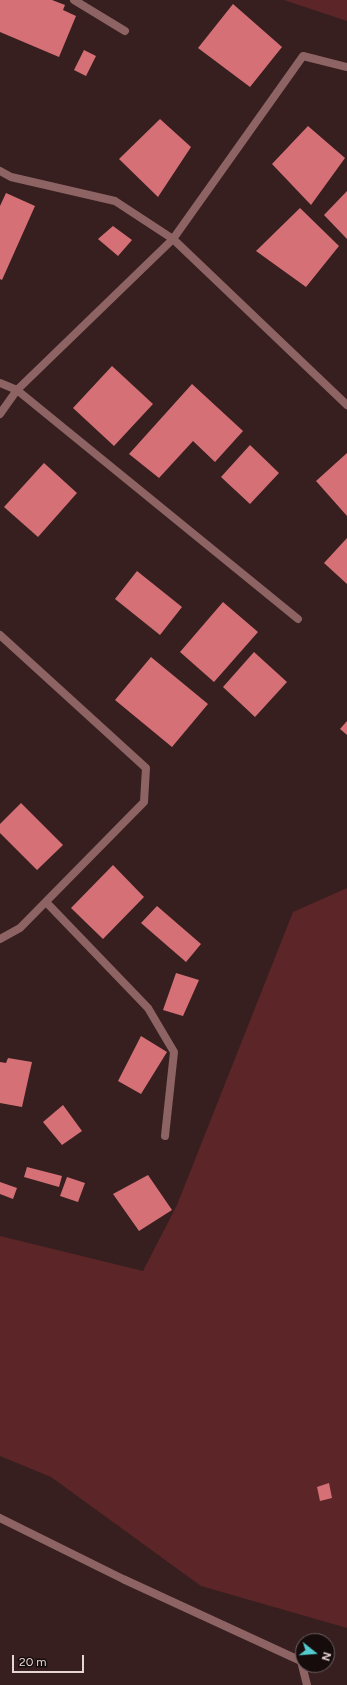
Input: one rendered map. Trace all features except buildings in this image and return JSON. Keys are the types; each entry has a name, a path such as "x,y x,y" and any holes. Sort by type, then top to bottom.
{"street":[{"path":"74,0 125,31"},
{"path":"0,414 17,390 173,239 303,56 347,67"},
{"path":"0,171 11,177 115,201 173,239 347,405"},
{"path":"0,383 17,390 298,619"},
{"path":"0,635 146,768 144,802 20,928 0,939"},
{"path":"46,902 148,1008 174,1052 165,1136"},
{"path":"0,1518 123,1579 301,1661 307,1685"}],"shaded area":[{"path":"284,0 347,0 347,21"},
{"path":"347,888 347,1628 201,1586 51,1477 0,1456 0,1236 143,1271 177,1205 293,912"}]}
